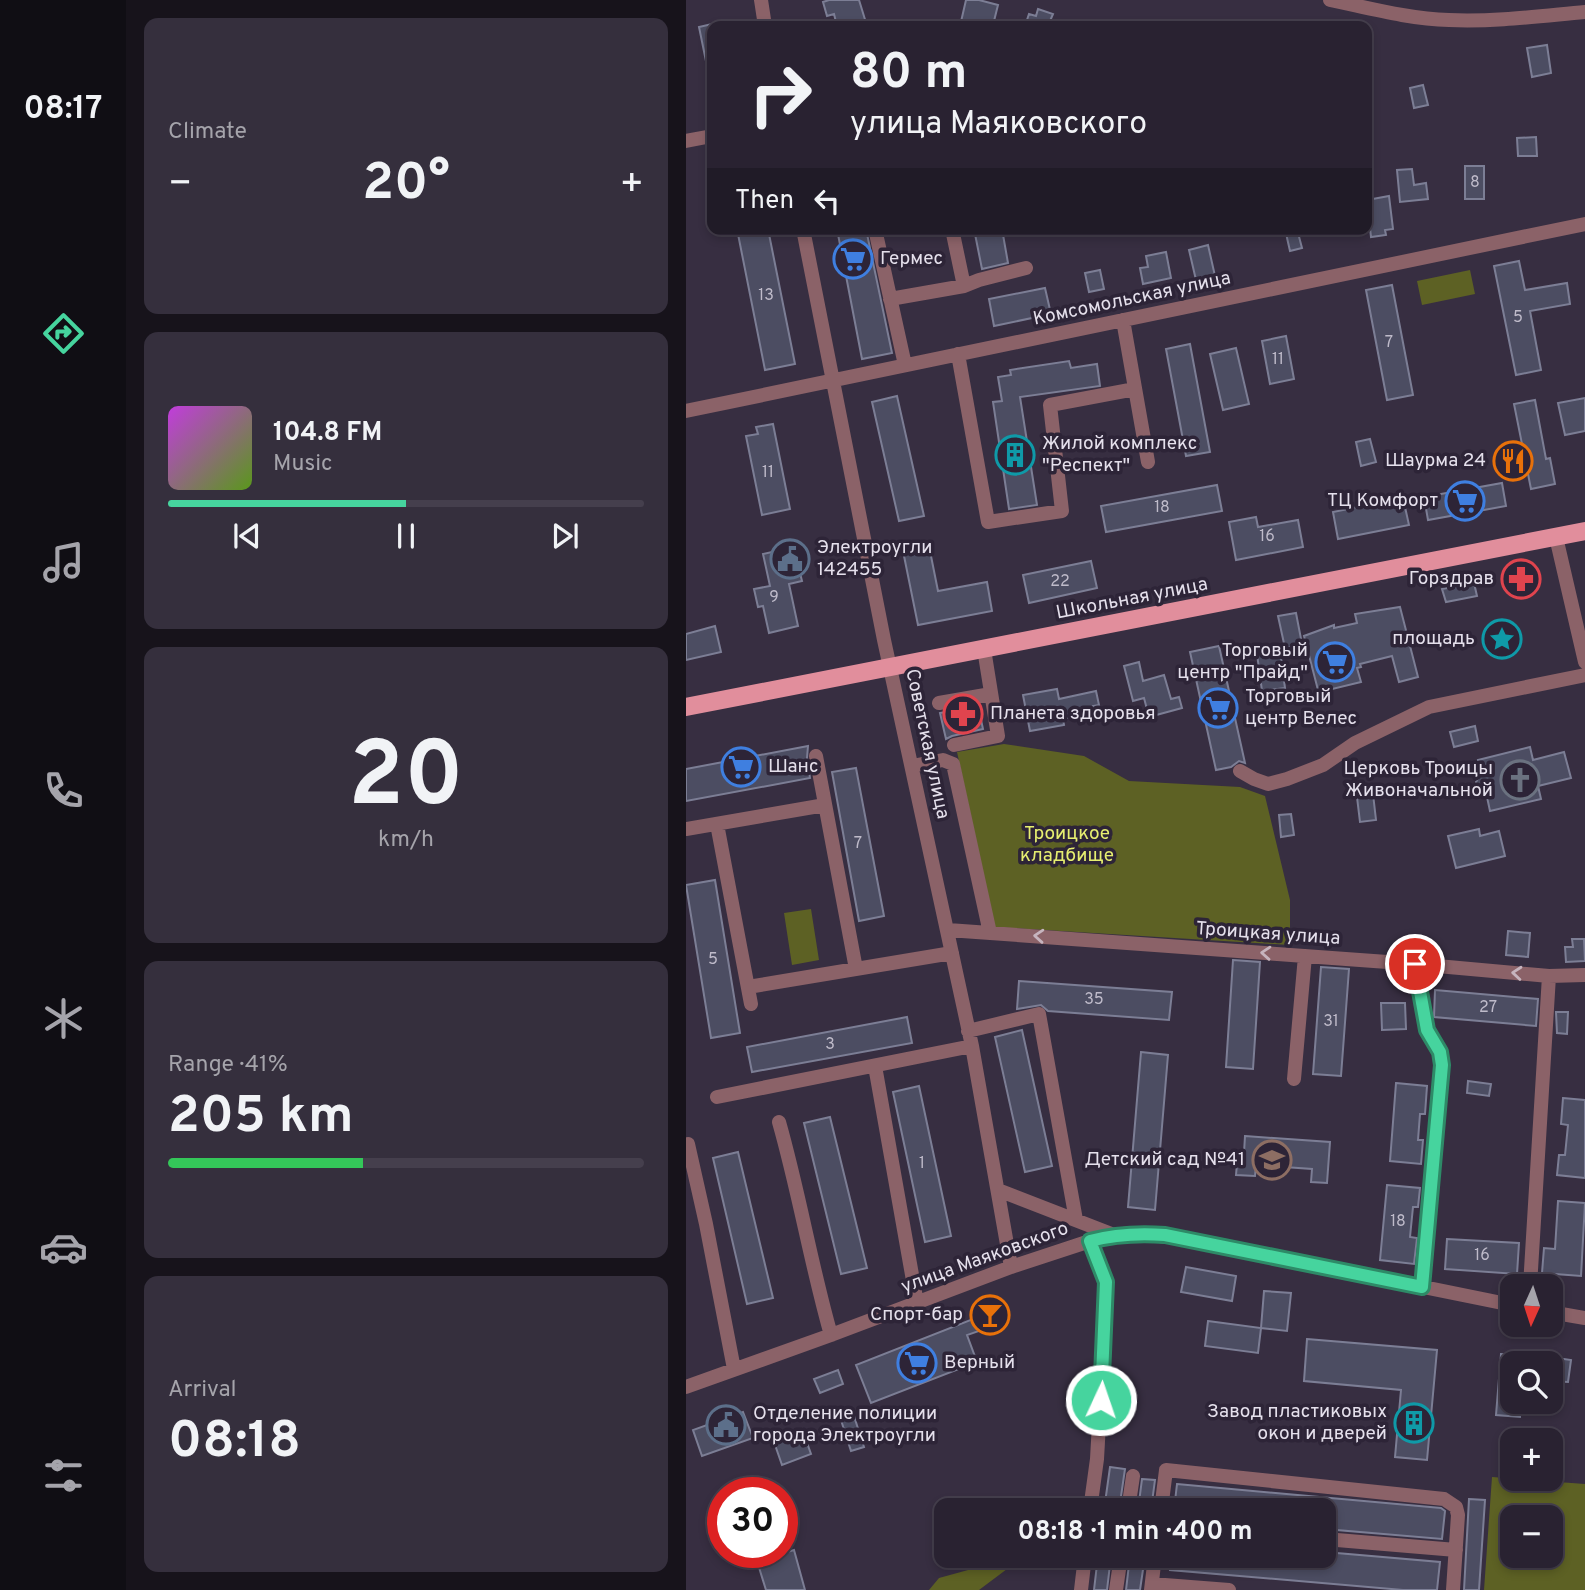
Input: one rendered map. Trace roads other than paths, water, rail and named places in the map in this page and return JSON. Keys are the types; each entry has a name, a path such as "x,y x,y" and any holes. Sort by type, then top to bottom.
{"main road":[{"name":"Школьная улица","path":"686,707 1585,531"}],"street":[{"path":"761,0 764,21"},
{"path":"1330,0 1424,19 1478,21 1585,12"},
{"path":"1530,0 1531,16"},
{"path":"686,141 707,137"},
{"name":"Комсомольская улица","path":"686,411 1585,224"},
{"name":"Советская улица","path":"804,235 890,667 972,1046 1011,1267"},
{"path":"876,235 905,365"},
{"path":"953,235 964,286"},
{"path":"890,299 964,286 979,279 1026,268"},
{"path":"1123,320 1148,462"},
{"path":"958,354 988,522 1062,511 1050,405 1135,389"},
{"path":"1556,537 1580,616 1585,662"},
{"path":"954,744 998,736 984,649"},
{"path":"1240,771 1268,784 1287,779 1323,765 1355,743 1429,707 1585,675"},
{"path":"939,703 991,694"},
{"path":"816,756 856,969"},
{"path":"912,766 943,760 953,764 990,933"},
{"path":"686,830 825,805"},
{"path":"717,824 751,1004"},
{"name":"Троицкая улица","path":"948,930 1549,976 1585,975"},
{"path":"748,987 952,953"},
{"path":"1294,1079 1305,956"},
{"path":"1415,964 1427,1030 1440,1052 1442,1065 1422,1287"},
{"path":"1531,1274 1549,976"},
{"path":"968,1031 1038,1014 1076,1220"},
{"path":"717,1097 972,1046"},
{"path":"875,1066 917,1303"},
{"path":"779,1122 817,1287 831,1335"},
{"path":"688,1144 734,1369"},
{"path":"998,1190 1114,1235"},
{"name":"улица Маяковского","path":"686,1387 1011,1267 1114,1235 1140,1233 1187,1239 1500,1303"},
{"path":"1090,1241 1103,1271 1106,1298 1097,1459 1092,1498"},
{"path":"1563,1314 1585,1318"},
{"path":"1162,1498 1166,1470 1444,1499 1456,1507 1458,1515 1453,1590"},
{"path":"1130,1498 1133,1476"},
{"path":"1336,1540 1456,1550"},
{"path":"1081,1590 1084,1568"},
{"path":"1116,1590 1119,1568"},
{"path":"1153,1568 1151,1587 1230,1590"}],"water":[{"path":"1501,627 1511,631 1515,641 1511,651 1501,655 1491,651 1487,641 1491,631"}],"place":[{"name":"Гермес","path":"853,259"},
{"name":"Жилой комплекс \"Респект\"","path":"1015,455"},
{"name":"Шаурма 24","path":"1513,461"},
{"name":"ТЦ Комфорт","path":"1465,501"},
{"name":"Электроугли 142455","path":"790,559"},
{"name":"Горздрав","path":"1521,579"},
{"name":"площадь","path":"1502,639"},
{"name":"Торговый центр \"Прайд\"","path":"1335,662"},
{"name":"Торговый центр Велес","path":"1218,708"},
{"name":"Планета здоровья","path":"963,714"},
{"name":"Шанс","path":"741,767"},
{"name":"Церковь Троицы Живоначальной","path":"1520,780"},
{"name":"Детский сад №41","path":"1272,1160"},
{"name":"Спорт-бар","path":"990,1315"},
{"name":"Верный","path":"917,1363"},
{"name":"Завод пластиковых окон и дверей","path":"1414,1423"},
{"name":"Отделение полиции города Электроугли","path":"726,1425"}],"park label":[{"name":"Троицкое кладбище","path":"1067,845"}]}
